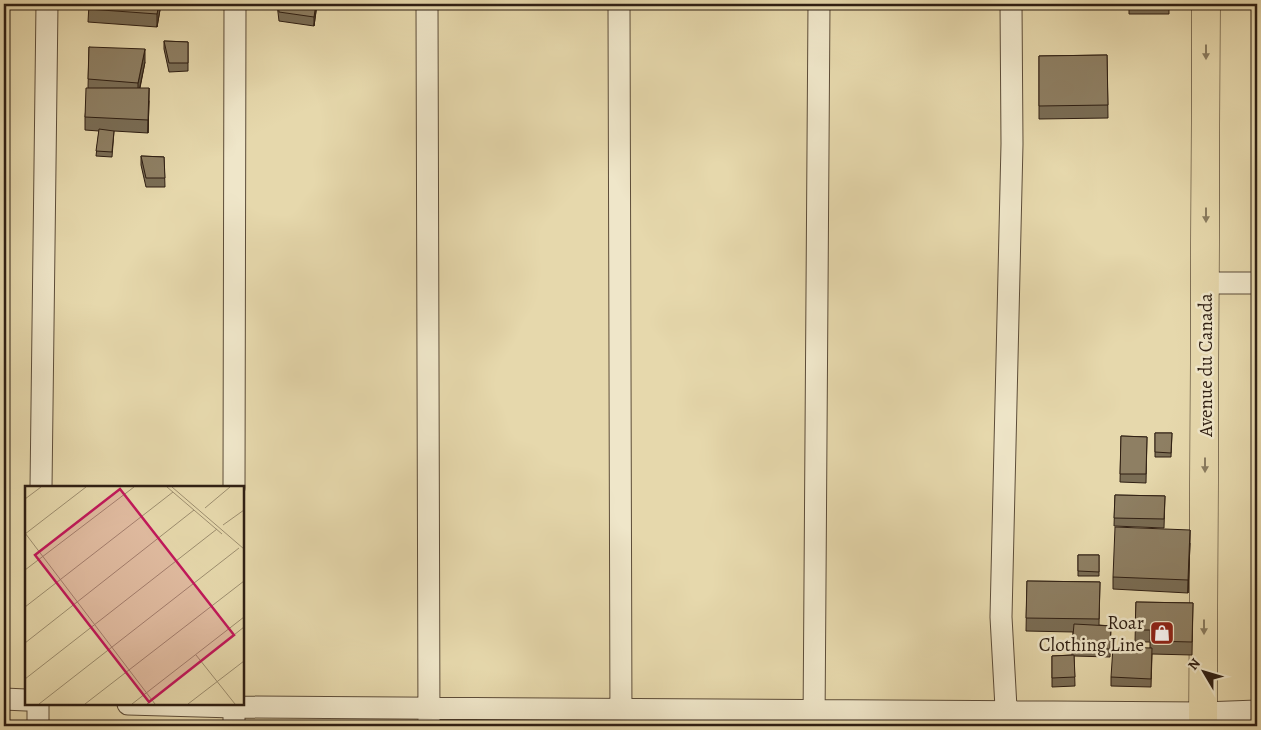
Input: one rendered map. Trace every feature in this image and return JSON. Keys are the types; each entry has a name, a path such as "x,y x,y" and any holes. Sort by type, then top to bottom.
{"main road":[{"name":"Avenue du Canada","path":"1203,719 1206,4"}],"street":[{"path":"40,486 47,4"},
{"path":"234,4 234,486"},
{"path":"427,4 429,717"},
{"path":"619,4 621,717"},
{"path":"814,718 819,4"},
{"path":"1008,718 1001,616 1012,144 1011,4"},
{"path":"1206,283 1257,282"},
{"path":"4,699 25,700"},
{"path":"38,705 38,726"},
{"path":"141,705 234,712 429,717 1203,719 1257,711"}],"building":[{"path":"89,4 159,4 157,14 88,9"},
{"path":"278,4 316,4 314,17 279,12"},
{"path":"1169,4 1169,6 1129,5"},
{"path":"164,41 188,42 188,63 169,63"},
{"path":"89,47 145,49 138,83 88,79"},
{"path":"1107,55 1108,105 1039,106 1039,56"},
{"path":"86,88 149,88 148,120 85,117"},
{"path":"99,129 114,131 112,152 96,151"},
{"path":"141,156 164,157 165,178 146,178"},
{"path":"4,284 7,284 8,335 4,336"},
{"path":"1155,433 1172,433 1171,453 1155,452"},
{"path":"1121,436 1147,437 1146,474 1120,474"},
{"path":"1115,495 1165,496 1164,519 1114,518"},
{"path":"1115,527 1190,530 1188,580 1113,577"},
{"path":"1078,555 1099,555 1099,572 1078,571"},
{"path":"1027,581 1100,582 1099,619 1026,618"},
{"path":"1136,602 1193,603 1192,642 1150,641 1150,630 1135,630"},
{"path":"1074,624 1111,626 1110,649 1072,647"},
{"path":"1113,647 1152,648 1151,679 1111,677"},
{"path":"1074,655 1075,677 1052,678 1052,656"},
{"path":"1041,722 1082,725 1082,726 1040,726"},
{"path":"1124,722 1162,726 1123,726"},
{"path":"418,725 418,726 378,726"}],"place":[{"name":"Roar Clothing Line","path":"1162,633"}]}
